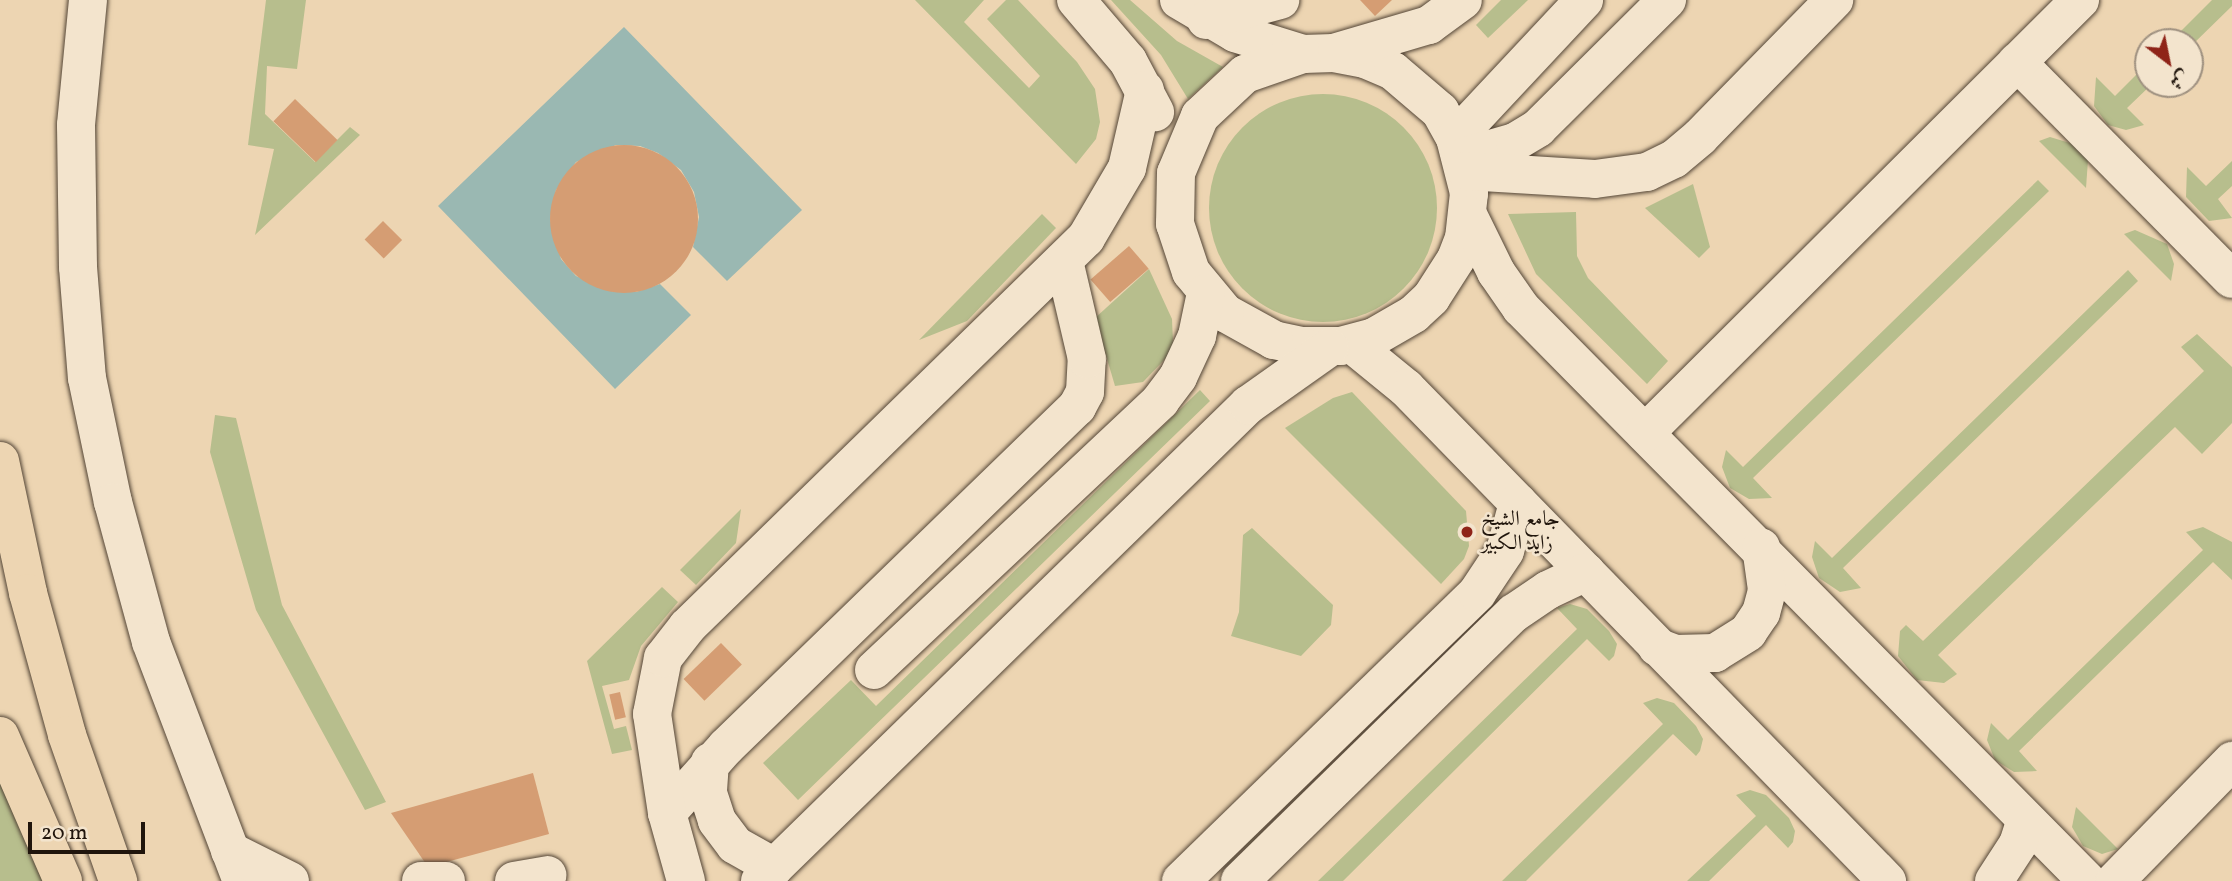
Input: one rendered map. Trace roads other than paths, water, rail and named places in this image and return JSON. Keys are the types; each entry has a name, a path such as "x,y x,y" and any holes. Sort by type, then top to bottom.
{"highway":[{"path":"0,461 28,593 67,736 118,881"},
{"path":"0,736 63,881"}],"street":[{"path":"88,0 76,125 78,267 87,378 114,502 151,642 236,866 290,881"},
{"path":"1076,0 1107,33 1145,90 1176,173"},
{"path":"1193,10 1280,0"},
{"path":"1463,0 1416,30 1254,70 1220,93 1185,143 1176,173 1173,198 1181,248 1206,293 1249,329 1302,346 1341,345 1406,388 1887,881"},
{"path":"1461,155 1584,0"},
{"path":"1461,155 1515,142 1538,128 1667,0"},
{"path":"1461,155 1595,179 1647,172 1674,159 1700,137 1834,0"},
{"path":"1645,433 2080,0"},
{"path":"1193,10 1318,53 1393,71 1419,88 1440,111 1461,155 1468,215 1496,272 1521,308 1761,547 1848,643 2087,881"},
{"path":"2017,62 2232,279"},
{"path":"686,881 667,813 652,695 663,658 674,641 1064,261 1109,205 1127,168 1145,90"},
{"path":"710,762 711,807 724,834 767,874 1248,405 1341,345 1395,327 1431,298 1456,260 1468,215"},
{"path":"667,813 710,762 1077,407 1085,391 1087,359 1064,261"},
{"path":"874,670 1160,401 1178,377 1197,336 1206,293"},
{"path":"1181,881 1477,593 1505,551 1518,503"},
{"path":"1657,647 1675,654 1715,653 1748,632 1761,613 1767,590 1761,547"},
{"path":"1240,881 1514,613 1548,590 1586,572"},
{"path":"2115,881 2232,761"},
{"path":"1994,881 2013,855 2025,822"},
{"path":"421,881 446,881"}],"water":[{"path":"624,27 802,210 727,281 693,247 699,217 694,192 681,170 658,153 640,146 616,145 576,162 556,190 550,219 561,259 576,276 614,292 636,292 660,284 691,315 615,389 438,206"}],"place":[{"name":"جامع الشيخ زايد الكبير","path":"1467,532"}]}
